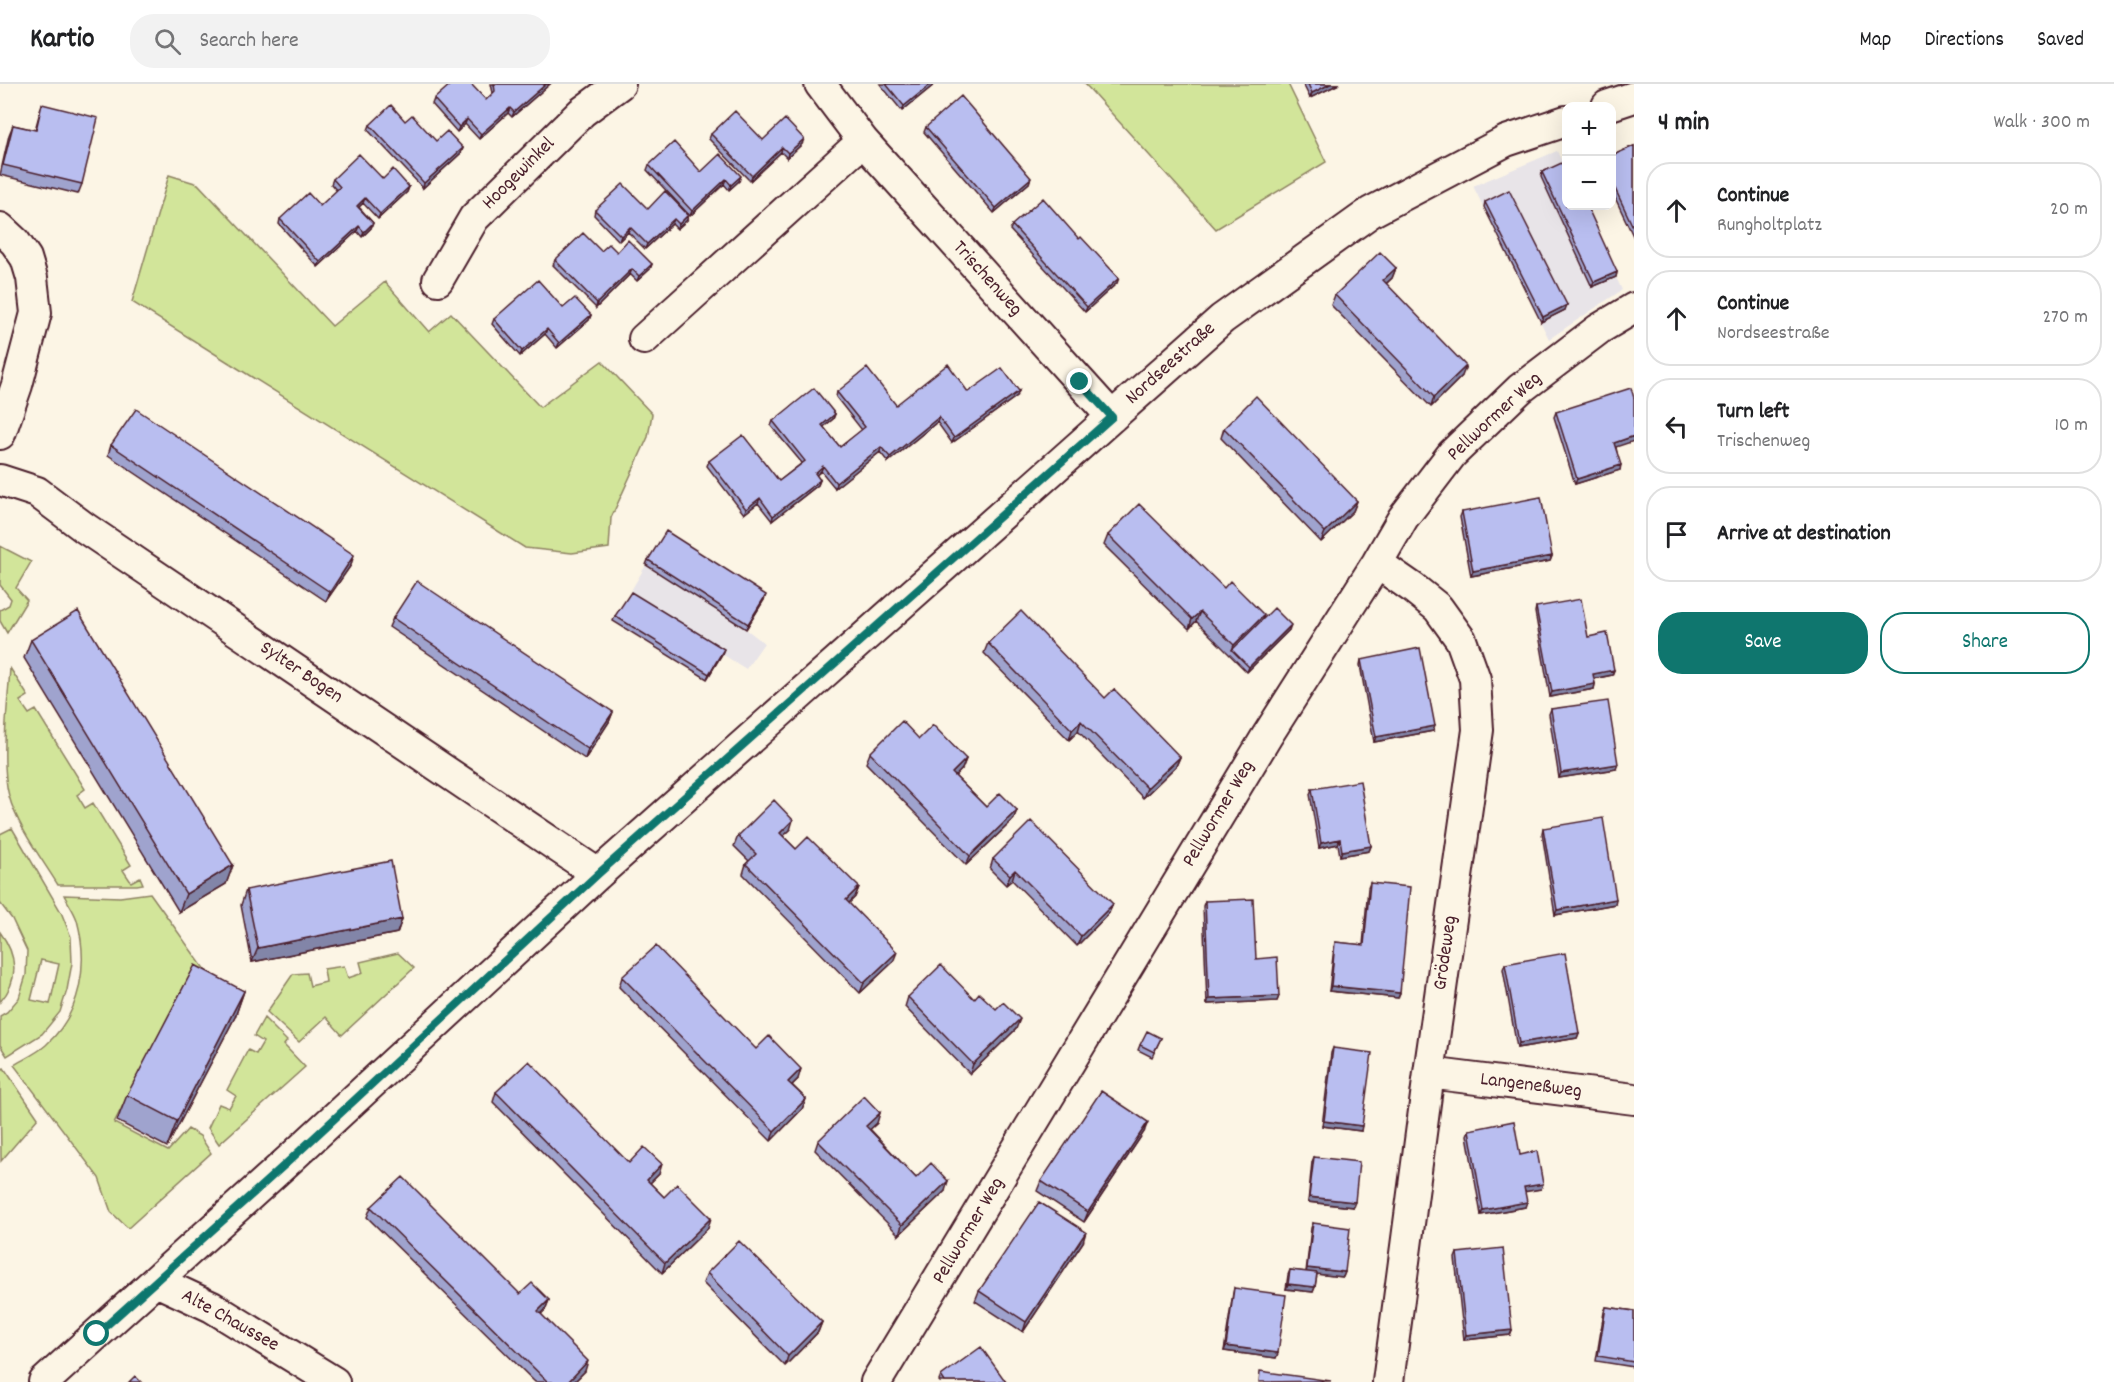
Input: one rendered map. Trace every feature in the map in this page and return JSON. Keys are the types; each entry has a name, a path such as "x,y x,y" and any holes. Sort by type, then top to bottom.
{"street":[{"name":"Hoogewinkel","path":"438,280 474,218 582,112 620,84"},
{"name":"Trischenweg","path":"820,84 862,141 1112,417"},
{"path":"1616,103 1634,97"},
{"name":"Nordseestraße","path":"44,1382 598,874 1222,319 1371,212 1506,141 1562,121"},
{"path":"644,339 862,141"},
{"path":"0,228 15,242 26,258 32,278 36,313 17,385 0,434"},
{"name":"Pellwormer Weg","path":"876,1382 1267,736 1403,518 1452,454 1520,389 1599,329 1634,308"},
{"name":"Sylter Bogen","path":"0,480 37,492 85,528 598,874"},
{"name":"Grödeweg","path":"1377,563 1438,608 1461,640 1475,679 1478,730 1388,1382"},
{"name":"Langeneßweg","path":"1429,1072 1634,1099"},
{"name":"Alte Chaussee","path":"156,1281 212,1307 334,1382"}],"shaded area":[{"path":"1557,151 1562,162 1562,210 1585,210 1622,290 1549,339 1473,186"},
{"path":"646,565 764,600 746,629 764,643 746,669 722,654 707,679 613,621"}],"green space":[{"path":"1085,84 1288,84 1326,162 1216,229"},
{"path":"169,175 198,184 332,326 385,282 429,332 451,313 540,407 602,361 652,414 648,437 611,518 609,548 572,553 525,548 132,302"},
{"path":"0,546 31,562 16,588 27,600 7,633 0,621 0,610 9,605 11,599 0,585"},
{"path":"10,668 28,696 20,701 29,714 36,710 85,789 77,795 85,808 93,803 131,865 123,870 131,882 140,877 143,884 58,885 30,842 13,807 6,783 5,733"},
{"path":"12,828 61,912 71,937 72,963 60,1012 42,1034 7,1056 0,1045 0,1016 7,1012 19,998 26,975 27,951 12,919 0,903 0,834","holes":["41,960 59,964 50,1004 31,1000"]},
{"path":"150,893 205,970 215,977 184,986 114,1123 168,1151 188,1129 200,1136 211,1153 128,1228 111,1212 99,1178 14,1065 46,1045 58,1032 74,1003 79,987 82,971 81,937 76,917 64,895 120,897"},
{"path":"0,932 10,950 14,967 11,985 0,1002"},
{"path":"398,953 414,968 342,1035 326,1017 299,1042 267,1012 293,974 307,973 310,986 326,982 324,969 344,966 348,978 363,973 360,962"},
{"path":"264,1018 287,1041 284,1045 305,1067 219,1144 208,1128 219,1104 229,1108 236,1096 227,1090 248,1050 256,1054 263,1042 254,1036"},
{"path":"4,1068 38,1118 1,1161 0,1070"}],"building":[{"path":"451,84 471,84 486,100 495,91 494,84 546,84 514,112 510,108 481,134 467,119 459,127 434,99"},
{"path":"886,84 931,84 904,106"},
{"path":"1308,84 1330,84 1312,93"},
{"path":"961,96 1031,178 996,208 926,127"},
{"path":"42,104 98,118 82,184 3,165 13,125 36,130"},
{"path":"391,105 405,121 412,115 436,141 447,131 463,148 424,183 370,125"},
{"path":"735,111 763,140 785,119 804,139 788,153 782,147 752,176 711,134"},
{"path":"674,142 701,172 720,154 741,176 731,185 726,179 692,211 649,165"},
{"path":"1634,146 1634,229 1616,191 1616,154"},
{"path":"359,154 383,179 393,169 409,187 380,214 365,198 357,206 373,223 364,232 359,226 320,262 280,219 308,193 320,206 340,187 333,179"},
{"path":"1562,163 1562,210 1589,210 1617,272 1594,282 1542,172"},
{"path":"623,184 648,209 665,191 688,215 679,224 674,219 647,244 630,227 621,236 595,210"},
{"path":"1509,190 1567,305 1543,317 1485,202"},
{"path":"1043,198 1079,239 1081,237 1119,278 1087,307 1012,225"},
{"path":"583,233 601,251 609,244 617,252 628,240 652,264 639,276 632,269 597,303 555,260"},
{"path":"1380,252 1396,268 1383,280 1466,366 1434,397 1335,295"},
{"path":"538,280 563,308 575,298 591,315 559,343 547,329 522,351 494,319"},
{"path":"948,364 968,392 1002,368 1019,391 954,438 939,417 890,457 881,447 836,483 823,466 815,473 820,480 773,516 760,498 746,509 709,461 743,435 779,481 805,461 773,421 814,388 835,414 822,425 840,447 865,427 837,392 867,368 896,405"},
{"path":"1631,388 1634,398 1634,436 1614,443 1621,465 1577,479 1556,412"},
{"path":"1256,396 1357,501 1325,532 1224,428"},
{"path":"136,409 354,555 330,592 111,445"},
{"path":"1541,497 1552,556 1473,571 1462,512"},
{"path":"1139,504 1224,588 1230,581 1264,615 1234,645 1200,612 1192,619 1108,535"},
{"path":"666,531 766,595 748,624 648,560"},
{"path":"417,581 613,712 588,749 393,618"},
{"path":"631,592 724,649 709,674 615,616"},
{"path":"1581,599 1588,637 1607,633 1614,670 1593,674 1595,684 1552,692 1536,607"},
{"path":"1274,608 1291,625 1249,667 1232,650"},
{"path":"78,611 233,865 186,894 31,640"},
{"path":"1021,611 1105,698 1114,689 1180,757 1147,788 1081,721 1072,730 988,643"},
{"path":"1420,648 1435,726 1376,737 1361,660"},
{"path":"1608,701 1618,764 1561,773 1551,709"},
{"path":"902,721 919,739 933,725 966,759 952,773 986,807 1000,793 1017,810 970,856 870,753"},
{"path":"1360,781 1371,846 1342,851 1340,839 1321,843 1312,789"},
{"path":"774,800 793,820 780,833 796,849 808,837 859,887 846,900 897,952 864,983 746,864 756,854 738,836"},
{"path":"1603,818 1616,899 1557,910 1543,828"},
{"path":"1031,821 1113,904 1081,936 1015,870 1010,875 993,859"},
{"path":"391,861 402,919 258,948 246,890"},
{"path":"1370,883 1410,887 1400,993 1331,986 1335,942 1364,945"},
{"path":"1253,899 1256,959 1277,957 1279,996 1209,999 1205,901"},
{"path":"656,946 756,1049 769,1036 801,1069 788,1082 806,1099 774,1131 622,977"},
{"path":"1565,953 1579,1033 1519,1043 1505,964"},
{"path":"195,965 244,991 177,1121 127,1095"},
{"path":"941,965 974,999 979,993 996,1009 1003,1002 1020,1019 973,1064 908,997"},
{"path":"1147,1031 1161,1038 1154,1052 1140,1045"},
{"path":"1333,1048 1372,1053 1362,1126 1324,1121"},
{"path":"529,1061 629,1163 644,1147 662,1164 647,1180 664,1197 677,1184 711,1218 665,1263 496,1092"},
{"path":"1101,1091 1148,1122 1088,1212 1041,1181"},
{"path":"864,1096 880,1113 866,1126 916,1178 931,1163 948,1181 902,1225 818,1141"},
{"path":"1514,1121 1520,1155 1537,1151 1543,1184 1524,1187 1527,1202 1483,1210 1469,1130"},
{"path":"1314,1157 1359,1162 1355,1202 1309,1197"},
{"path":"403,1177 520,1294 532,1283 549,1300 538,1311 588,1361 568,1382 548,1382 371,1207"},
{"path":"1039,1202 1086,1232 1026,1322 979,1291"},
{"path":"1313,1223 1350,1228 1345,1272 1307,1268"},
{"path":"739,1241 822,1322 788,1356 707,1273"},
{"path":"1503,1248 1512,1330 1466,1335 1457,1253"},
{"path":"1290,1270 1317,1273 1315,1287 1288,1284"},
{"path":"1234,1288 1286,1295 1278,1353 1226,1346"},
{"path":"1606,1307 1634,1311 1634,1362 1598,1356"},
{"path":"981,1347 1006,1382 945,1382 941,1376"},
{"path":"1260,1371 1331,1381 1259,1382"},
{"path":"135,1376 141,1382 129,1382"}],"route":[{"path":"97,1334 290,1160 598,874 1112,417 1080,382"}]}
